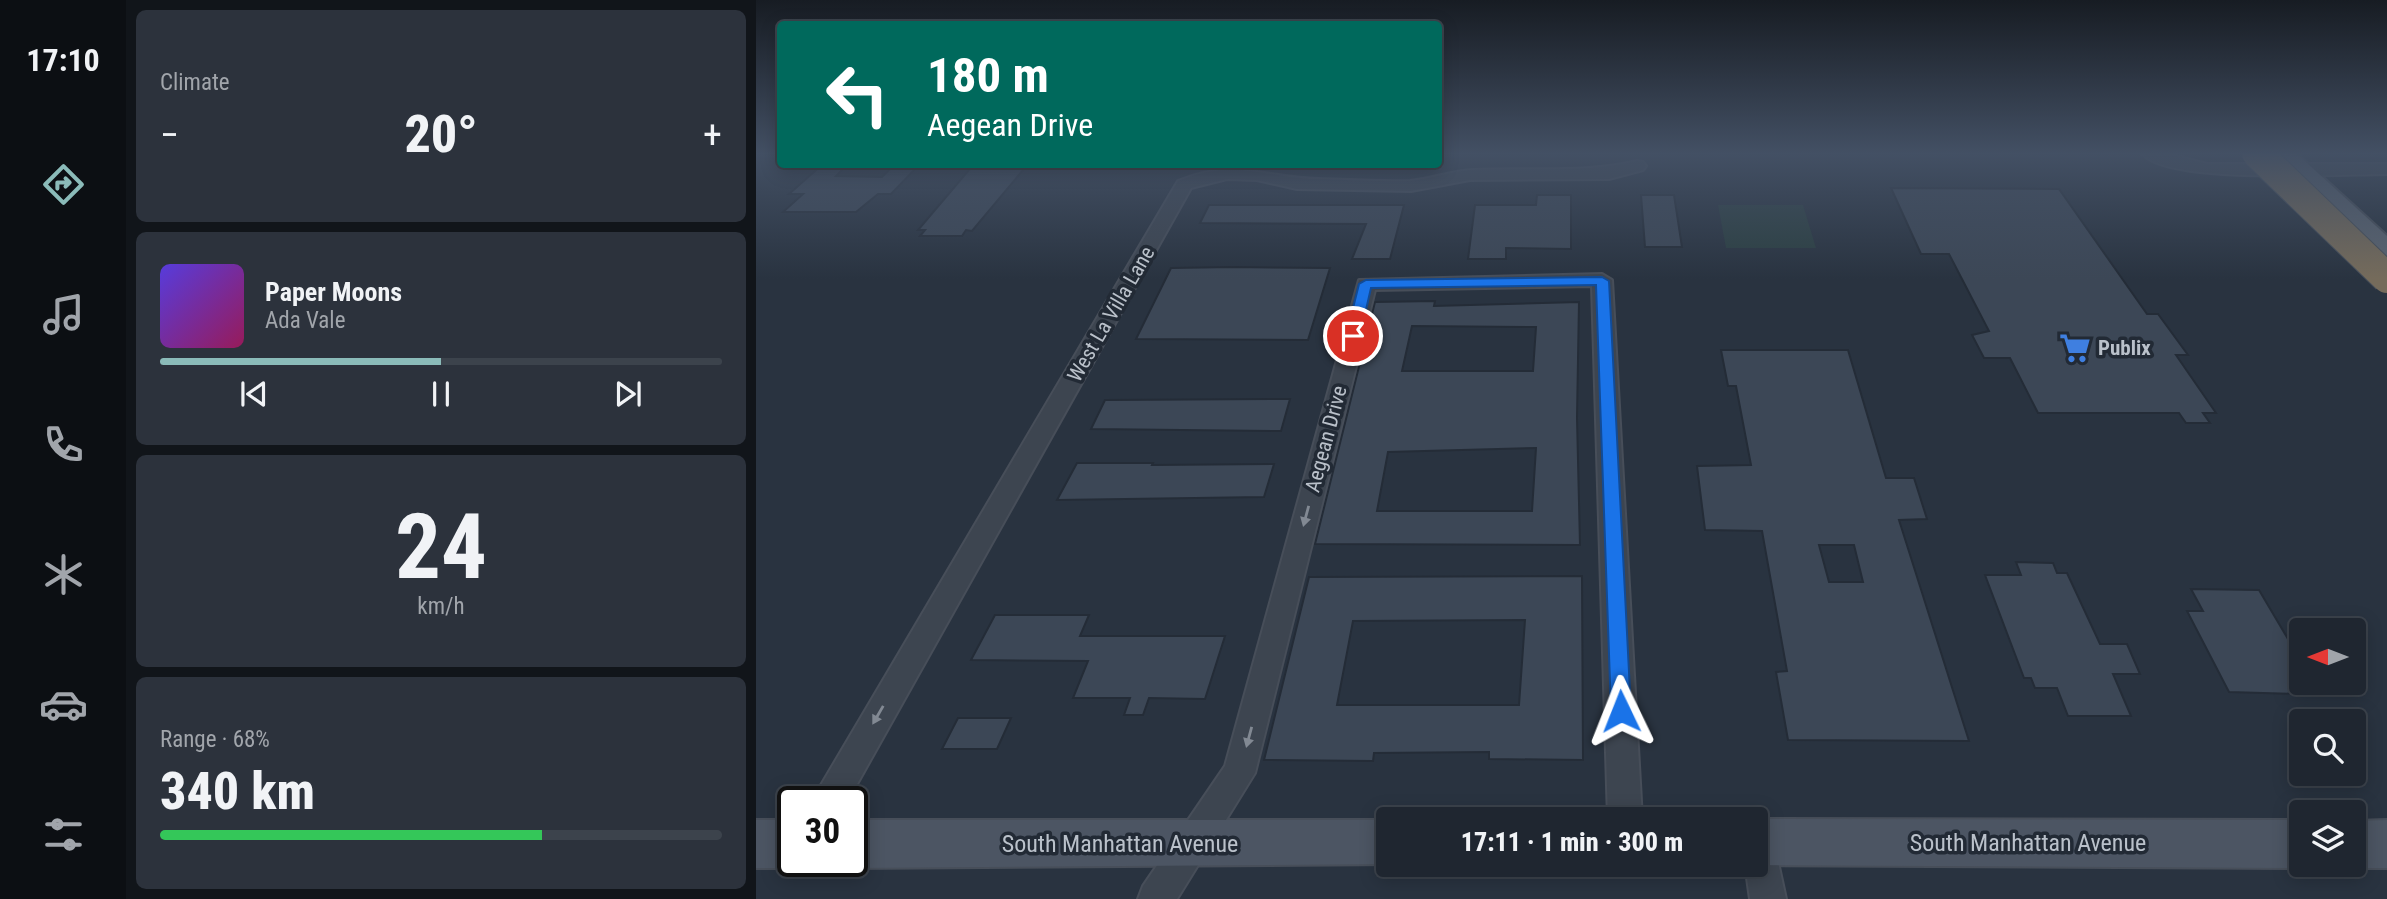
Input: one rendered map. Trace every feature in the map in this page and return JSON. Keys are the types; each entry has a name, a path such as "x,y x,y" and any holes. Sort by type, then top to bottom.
{"highway":[{"path":"2305,195 2387,278"}],"main road":[{"path":"2302,195 2387,291"},
{"path":"2316,195 2383,255"},
{"name":"South Manhattan Avenue","path":"1768,842 2289,844"},
{"name":"South Manhattan Avenue","path":"868,844 1376,843"},
{"path":"756,844 777,844"},
{"path":"2366,844 2387,844"}],"street":[{"name":"West La Villa Lane","path":"837,786 1178,195"},
{"name":"Aegean Drive","path":"1156,899 1239,773 1366,284 1602,281 1624,807"},
{"path":"1764,877 1768,899"}],"green space":[{"path":"1718,205 1803,205 1816,248 1726,248"}],"building":[{"path":"802,195 877,195 856,212 783,212"},
{"path":"948,195 1002,195 972,231 966,230 962,236 920,236 925,230 918,230"},
{"path":"1537,195 1571,195 1571,249 1506,248 1506,259 1468,259 1475,205 1536,205"},
{"path":"1641,195 1674,195 1682,247 1645,247"},
{"name":"Publix","path":"1894,195 2063,195 2147,314 2158,314 2188,355 2176,355 2216,413 2203,413 2210,423 2186,423 2179,413 2038,413 2010,358 1984,358 1972,335 1989,331 1949,254 1921,254"},
{"path":"1209,205 1404,205 1390,259 1352,259 1366,224 1200,223"},
{"path":"1171,268 1330,268 1308,340 1136,339"},
{"path":"1435,301 1434,306 1579,302 1577,418 1580,545 1315,544 1375,302","holes":["1412,326 1536,327 1533,371 1402,371","1536,448 1532,511 1377,511 1388,452"]},
{"path":"1721,350 1848,350 1886,478 1914,478 1927,519 1899,520 1969,741 1788,740 1776,672 1787,671 1762,531 1705,530 1697,466 1751,465 1736,386 1728,386","holes":["1819,545 1854,545 1863,582 1829,582"]},
{"path":"1290,399 1281,431 1091,429 1105,400"},
{"path":"1077,463 1274,464 1264,497 1057,500"},
{"path":"2016,562 2053,563 2057,573 2067,573 2100,644 2127,644 2140,674 2113,674 2131,716 2068,716 2057,688 2035,688 2031,678 2024,678 1985,575 2021,575"},
{"path":"1582,576 1583,760 1489,759 1489,752 1374,753 1373,761 1264,760 1309,577","holes":["1525,620 1519,705 1337,705 1353,621"]},
{"path":"2191,589 2259,590 2289,641 2289,694 2229,692 2187,611 2203,611"},
{"path":"995,615 1089,615 1080,636 1225,636 1205,699 1149,698 1143,715 1124,715 1130,698 1073,698 1088,661 971,660"},
{"path":"958,718 1011,718 997,749 942,749"}],"place":[{"name":"Publix","path":"2075,348"}],"route":[{"path":"1353,336 1366,284 1602,281 1621,711"}]}
